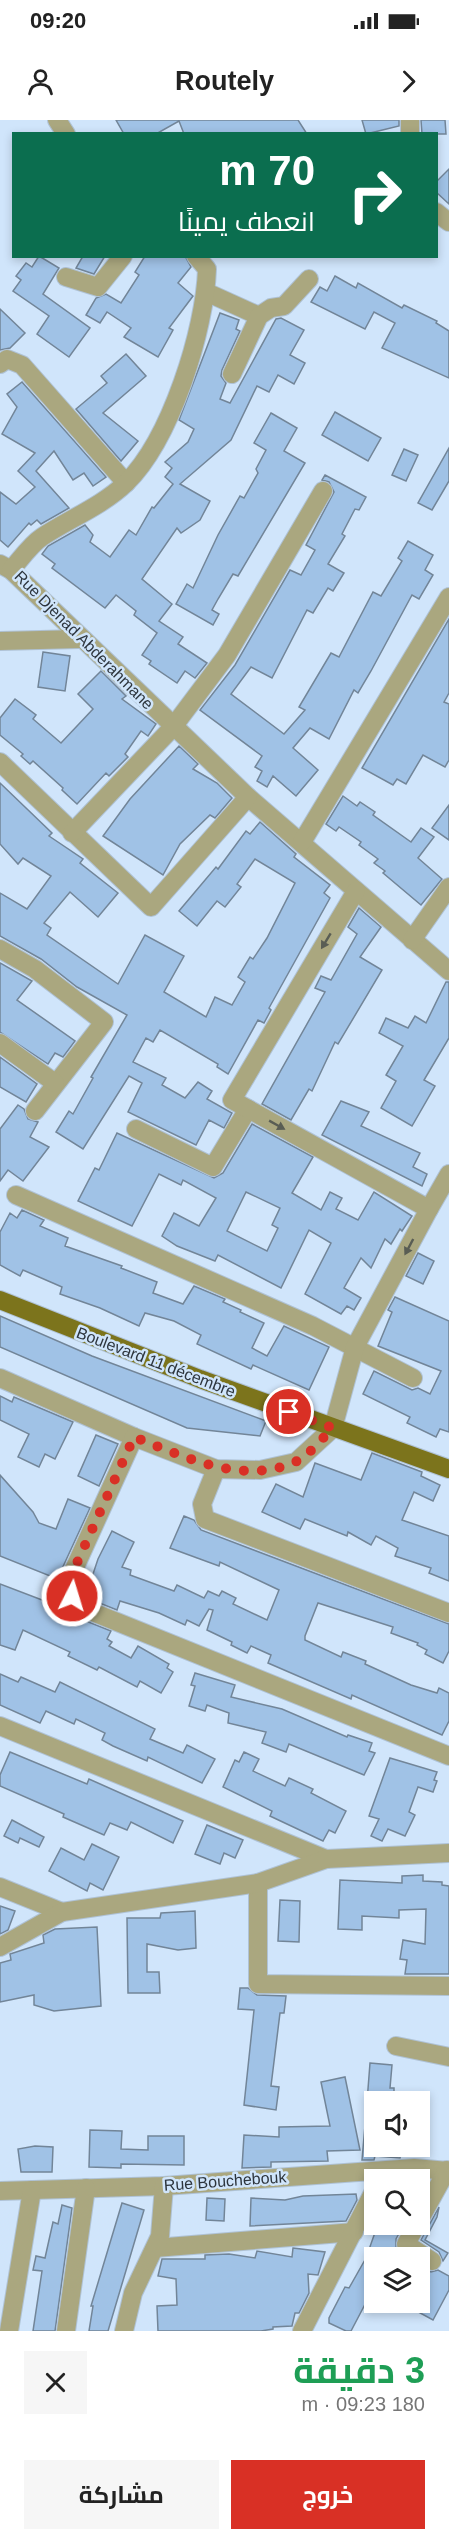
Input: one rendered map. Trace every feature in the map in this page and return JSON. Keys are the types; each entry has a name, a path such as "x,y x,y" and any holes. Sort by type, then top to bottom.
{"main road":[{"name":"Boulevard 11 décembre","path":"0,1300 200,1379 449,1469"}],"street":[{"path":"66,277 98,287 121,258"},
{"name":"Rue Djenad Abderahmane","path":"198,258 207,269 206,292 177,400 159,434 126,483 99,503 40,539 5,567 248,797 449,971"},
{"path":"232,374 260,316 271,308 284,306 309,279"},
{"path":"206,292 260,316"},
{"path":"0,363 7,359 22,365 126,483"},
{"path":"72,833 173,728 227,655 323,491"},
{"path":"302,842 442,622 449,597"},
{"path":"0,641 80,639"},
{"path":"0,762 151,908 248,797"},
{"path":"412,940 449,887"},
{"path":"356,891 232,1100 429,1209"},
{"path":"0,950 35,969 105,1022 35,1111"},
{"path":"0,1043 55,1083"},
{"path":"136,1129 213,1167 248,1109"},
{"path":"0,1378 134,1437 216,1468 260,1470 296,1462 333,1428 355,1347 449,1174"},
{"path":"16,1195 313,1326 413,1378"},
{"path":"134,1437 71,1576 72,1596 80,1607 449,1756"},
{"path":"216,1468 202,1504 205,1519 449,1613"},
{"path":"0,1726 326,1859"},
{"path":"0,1947 62,1912 258,1883 326,1859 449,1853"},
{"path":"258,1883 258,1984 449,1986"},
{"path":"0,1887 62,1912"},
{"path":"396,2046 449,2057"},
{"name":"Rue Bouchebouk","path":"409,2169 448,2170"},
{"path":"430,2201 448,2170"},
{"name":"Rue Bouchebouk","path":"0,2191 364,2176"},
{"path":"123,2331 133,2293 155,2248 163,2220 164,2186"},
{"path":"66,2331 86,2188"},
{"path":"9,2331 32,2190"},
{"path":"302,2331 364,2212"},
{"path":"155,2248 354,2232"},
{"path":"411,2235 406,2244 432,2261"}],"building":[{"path":"116,120 298,120 306,132 183,132 179,121 160,132 123,132"},
{"path":"362,120 399,120 399,126 365,132"},
{"path":"421,120 445,120 446,134 422,132"},
{"path":"449,169 449,204 438,194 438,180"},
{"path":"38,258 42,258 59,268 43,294 90,328 69,357 37,334 49,316 13,291 21,280 16,276 26,263 32,267"},
{"path":"82,258 104,258 94,274 76,268"},
{"path":"144,258 186,258 191,267 178,283 193,296 169,328 173,330 158,357 124,337 131,328 107,312 100,323 86,315 96,298 106,294 121,303 139,275 135,272"},
{"path":"335,276 356,288 358,283 402,308 404,305 437,321 436,323 449,331 449,378 382,348 395,323 374,312 365,329 311,302 320,287 327,291"},
{"path":"0,309 25,333 10,348 0,350"},
{"path":"220,313 239,320 236,329 240,331 222,370 221,376 226,383 220,399 230,403 276,319 281,318 304,330 290,355 305,363 294,384 278,375 269,392 257,386 231,440 180,484 210,501 200,520 181,533 177,528 142,579 172,604 159,621 183,637 178,644 207,663 195,678 185,671 177,683 149,664 151,661 142,655 157,633 134,615 136,611 116,595 105,608 52,568 55,564 42,554 48,546 85,525 93,535 90,542 110,557 129,530 136,535 152,507 154,508 173,484 165,477 172,468 165,462 188,442 194,429 179,420"},
{"path":"126,354 146,376 103,413 138,441 121,461 76,409 107,383 101,376"},
{"path":"22,382 106,477 93,486 84,473 73,480 54,451 36,471 69,508 41,524 37,520 31,525 29,523 8,547 0,540 0,492 16,504 35,487 18,471 35,453 2,434 17,407 7,394"},
{"path":"335,412 381,438 368,461 322,435"},
{"path":"271,413 297,428 284,451 305,463 238,576 233,574 218,599 212,610 219,614 213,625 176,604 187,584 193,588 218,535 240,496 244,498 258,473 256,469 266,450 254,443"},
{"path":"449,448 449,481 432,510 418,503"},
{"path":"404,449 418,455 406,481 392,475"},
{"path":"325,475 366,497 359,510 355,509 342,534 345,536 328,564 344,573 333,591 328,588 313,613 307,610 272,678 251,667 231,694 284,734 305,710 299,707 331,653 339,657 373,592 381,596 402,561 398,558 408,541 433,555 425,570 433,575 419,599 412,595 358,693 354,690 329,739 310,728 293,748 318,770 296,796 273,776 267,787 257,781 262,771 255,767 262,756 200,710 235,665 290,570 301,575 315,550 306,545 334,492 329,482 322,480"},
{"path":"449,619 449,693 444,702 449,704 449,760 445,767 423,755 406,784 397,779 393,785 362,768"},
{"path":"43,652 70,656 65,691 38,687"},
{"path":"101,671 126,696 122,699 156,724 148,736 141,731 125,754 128,757 109,776 106,773 77,804 33,761 30,764 21,756 23,754 0,735 0,718 15,699 36,715 33,719 61,743 93,709 78,694"},
{"path":"179,746 198,764 193,769 217,783 232,798 215,818 210,815 180,844 163,875 103,836 130,799"},
{"path":"0,783 52,833 49,836 83,859 80,863 118,893 98,917 70,892 44,923 51,928 47,935 118,984 145,935 184,956 164,992 206,1017 215,997 232,1005 245,982 238,977 250,957 253,959 267,938 295,883 255,859 237,884 241,887 225,907 217,901 197,926 179,911 216,867 218,869 246,831 250,834 260,822 296,854 294,857 330,885 324,893 330,898 269,1008 271,1010 264,1023 258,1020 228,1074 217,1067 218,1064 160,1030 153,1042 146,1038 133,1062 166,1078 162,1085 185,1098 198,1082 212,1091 207,1099 232,1113 224,1128 209,1120 196,1145 128,1112 142,1083 129,1076 83,1149 56,1132 69,1111 73,1114 93,1078 91,1077 127,1015 77,987 41,959 0,936 0,893 27,909 51,876 23,858 18,864 0,844"},
{"path":"343,796 357,806 360,802 375,812 373,815 411,842 421,828 434,837 418,858 442,879 421,905 383,873 385,871 374,863 378,859 359,845 361,842 339,827 336,831 326,824"},
{"path":"449,805 449,840 432,828"},
{"path":"359,908 381,927 360,957 382,970 338,1044 335,1042 312,1091 309,1089 291,1120 262,1104 325,992 315,988 321,976 331,980 357,934 348,927"},
{"path":"0,963 32,981 17,1000 75,1041 63,1057 55,1053 48,1064 0,1032"},
{"path":"446,982 449,982 449,1038 424,1080 435,1086 412,1126 381,1108 396,1081 386,1075 403,1046 379,1033 386,1018 408,1028 415,1016 426,1023"},
{"path":"0,1057 37,1084 26,1102 0,1087"},
{"path":"341,1101 369,1112 361,1126 420,1153 413,1167 427,1174 422,1186 322,1135"},
{"path":"18,1105 24,1109 28,1119 38,1122 30,1137 49,1147 23,1181 8,1170 0,1181 0,1129"},
{"path":"252,1124 313,1157 292,1193 321,1210 330,1192 342,1198 336,1209 358,1220 374,1192 412,1216 402,1231 400,1229 391,1244 385,1239 371,1268 361,1258 344,1288 361,1298 354,1310 347,1306 341,1314 305,1294 331,1243 309,1230 281,1288 218,1255 215,1261 177,1246 162,1236 174,1213 199,1226 216,1198 183,1180 181,1185 159,1174 132,1226 78,1201 95,1168 99,1170 117,1133 214,1178 223,1173","holes":["246,1192 280,1208 272,1225 278,1228 267,1251 227,1231"]},
{"path":"22,1210 44,1220 40,1226 68,1238 65,1246 122,1266 121,1268 157,1282 153,1293 183,1304 194,1286 225,1299 223,1302 264,1323 252,1348 267,1356 284,1326 329,1347 309,1390 253,1365 251,1369 197,1344 201,1335 174,1321 145,1313 139,1326 100,1308 60,1294 62,1287 23,1270 20,1276 0,1265 0,1232 10,1213 17,1218"},
{"path":"418,1253 434,1261 423,1284 406,1276"},
{"path":"395,1297 449,1321 449,1432 440,1429 436,1437 407,1423 410,1417 363,1394 374,1371 412,1390 418,1388 430,1394 441,1371 378,1346 392,1312 388,1310"},
{"path":"0,1316 92,1356 266,1421 260,1436 187,1428 0,1347"},
{"path":"0,1396 12,1402 14,1397 73,1422 55,1459 45,1454 39,1467 18,1457 29,1434 0,1420"},
{"path":"96,1435 118,1444 99,1486 78,1476"},
{"path":"372,1453 422,1472 421,1476 440,1485 433,1501 414,1492 402,1520 449,1536 449,1581 429,1573 431,1568 395,1556 398,1548 376,1536 371,1545 348,1532 347,1536 305,1519 300,1529 262,1512 276,1484 303,1497 315,1463 361,1480"},
{"path":"0,1475 33,1512 39,1523 56,1529 68,1499 90,1508 61,1571 60,1580 0,1556"},
{"path":"184,1516 194,1520 201,1530 449,1624 449,1651 443,1663 425,1654 427,1650 417,1645 418,1643 391,1633 393,1627 318,1603 305,1636 305,1640 341,1657 343,1652 366,1661 365,1664 411,1685 437,1693 439,1688 449,1693 449,1721 442,1735 352,1695 351,1699 268,1663 271,1655 251,1646 247,1653 231,1645 232,1642 207,1630 213,1610 209,1609 199,1626 187,1620 185,1625 159,1613 120,1601 117,1610 87,1598 98,1559 112,1531 134,1542 122,1567 131,1570 130,1575 174,1591 177,1585 204,1598 208,1591 219,1596 222,1591 236,1598 233,1604 267,1620 279,1590 220,1562 219,1566 170,1548"},
{"path":"0,1584 63,1608 76,1617 111,1631 107,1639 112,1642 109,1646 131,1658 138,1646 169,1664 167,1668 173,1672 161,1693 140,1681 137,1687 99,1667 97,1670 68,1656 70,1652 23,1630 15,1650 0,1645"},
{"path":"195,1673 235,1685 231,1697 282,1709 347,1737 348,1735 372,1743 369,1751 375,1753 364,1775 289,1744 286,1752 262,1743 266,1732 228,1723 229,1713 207,1705 205,1711 189,1706 195,1686 191,1685"},
{"path":"0,1674 18,1682 21,1677 55,1692 60,1682 155,1729 150,1739 183,1753 187,1745 215,1759 202,1783 148,1757 147,1761 113,1746 102,1740 105,1733 76,1719 74,1724 46,1711 40,1723 0,1705"},
{"path":"10,1752 87,1784 89,1779 183,1821 173,1843 131,1822 127,1830 110,1823 104,1835 63,1817 64,1814 0,1786 0,1775"},
{"path":"244,1752 259,1759 253,1771 285,1786 289,1778 313,1789 311,1793 346,1811 335,1833 329,1830 323,1841 270,1816 272,1811 223,1787 235,1760 239,1762"},
{"path":"390,1758 437,1772 434,1780 437,1781 433,1792 418,1787 409,1812 415,1815 405,1836 388,1829 382,1841 371,1836 379,1819 369,1816"},
{"path":"12,1820 44,1837 39,1847 20,1838 18,1843 4,1836"},
{"path":"207,1825 243,1840 235,1858 224,1853 220,1864 195,1854"},
{"path":"92,1844 119,1857 103,1890 90,1883 87,1891 49,1871 61,1848 84,1860"},
{"path":"423,1875 423,1881 442,1882 442,1885 449,1886 449,1974 405,1974 407,1960 400,1959 403,1940 425,1944 426,1909 399,1910 399,1918 362,1916 362,1930 338,1929 340,1880 402,1883 402,1876"},
{"path":"280,1900 300,1901 299,1942 278,1941"},
{"path":"0,1906 15,1911 8,1930 0,1934"},
{"path":"195,1911 196,1948 178,1950 147,1944 147,1972 159,1972 160,1993 128,1993 127,1918 160,1918 161,1913"},
{"path":"97,1927 101,2006 54,2011 34,2005 34,1995 0,2002 0,1963 11,1960 10,1954 44,1943 43,1935 55,1929"},
{"path":"240,1988 248,1988 257,1995 286,1996 284,2013 280,2013 271,2086 279,2087 276,2110 244,2105 254,2010 238,2009"},
{"path":"370,2063 392,2065 390,2088 394,2088 394,2091 368,2091"},
{"path":"345,2077 360,2150 327,2151 328,2161 271,2162 271,2167 242,2168 244,2135 279,2137 279,2127 330,2126 321,2082"},
{"path":"90,2130 122,2131 121,2149 148,2150 148,2136 184,2136 184,2165 121,2164 121,2168 89,2167"},
{"path":"364,2137 364,2157 375,2157 374,2160 362,2160"},
{"path":"35,2146 53,2147 52,2172 21,2172 18,2149"},
{"path":"356,2194 357,2200 346,2221 250,2226 251,2198 285,2200 303,2196"},
{"path":"207,2198 225,2199 224,2221 206,2220"},
{"path":"122,2203 144,2210 108,2331 89,2331 93,2306 91,2306"},
{"path":"62,2205 72,2208 55,2331 33,2331 42,2271 33,2270 36,2256 45,2258 53,2222 58,2224"},
{"path":"439,2207 430,2230 430,2224"},
{"path":"374,2235 398,2235 396,2247 370,2247"},
{"path":"424,2235 428,2235 425,2240 448,2253 443,2261 439,2252 421,2240"},
{"path":"293,2248 325,2252 318,2275 308,2274 309,2293 299,2313 295,2313 292,2326 273,2327 273,2329 261,2331 158,2331 157,2306 177,2305 176,2279 158,2276 162,2259 205,2259 205,2255 229,2254 255,2258 257,2251 292,2257"},
{"path":"364,2262 364,2306 351,2331 346,2331 329,2323 329,2318 345,2287 349,2288"},
{"path":"438,2270 449,2276 449,2290 433,2320 420,2313 430,2313 430,2272"}],"route":[{"path":"72,1596 71,1576 134,1437 216,1468 260,1470 296,1462 333,1428 289,1412"}]}
